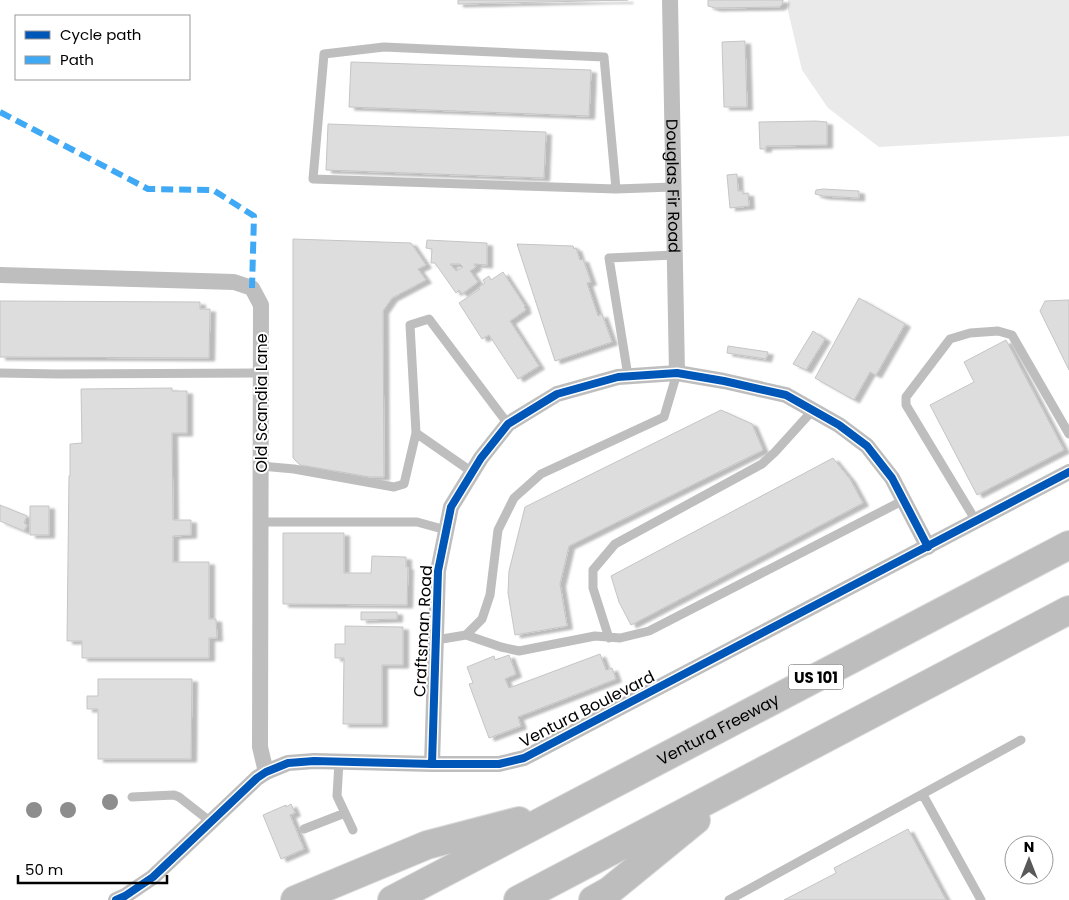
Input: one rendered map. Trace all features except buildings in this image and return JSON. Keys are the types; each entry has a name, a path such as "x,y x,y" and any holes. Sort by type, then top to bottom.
{"highway":[{"name":"Ventura Freeway","path":"392,900 1069,545"},
{"path":"518,900 1069,610"},
{"path":"593,900 609,891 742,782"},
{"path":"295,900 427,845 564,809"}],"street":[{"name":"Douglas Fir Road","path":"670,0 677,373"},
{"name":"Old Scandia Lane","path":"0,276 234,282 252,288 261,305 260,747 266,772"},
{"name":"Craftsman Road","path":"432,764 438,571 450,506 481,458 508,424 557,394 618,377 677,373 786,395 839,425 867,446 892,478 928,547"},
{"name":"Ventura Boulevard","path":"116,900 153,877 257,778 266,772 288,763 314,761 499,764 524,758 1069,472"}],"lane":[{"path":"616,189 604,57 384,47 324,54 313,179 616,189 673,187"},
{"path":"628,376 609,258 674,255"},
{"path":"261,466 294,469 394,487 404,484 416,433 410,325 429,319 508,424"},
{"path":"976,521 906,405 906,397 950,340 970,332 998,330 1012,334 1069,434"},
{"path":"0,372 58,374 261,374"},
{"path":"466,635 482,619 490,595 498,530 514,498 541,474 664,417 677,373"},
{"path":"610,638 593,588 593,570 616,544 762,464 813,410"},
{"path":"416,433 472,472"},
{"path":"436,640 466,635 519,651 596,636 620,638 649,631 904,500"},
{"path":"261,522 417,522 446,530"},
{"path":"729,900 1021,740"},
{"path":"339,762 337,796 353,830"},
{"path":"132,797 174,795 211,822"},
{"path":"923,795 981,900"},
{"path":"304,829 345,812"}],"shaded area":[{"path":"788,0 1069,0 1069,136 879,147 828,108 802,70 788,11"}],"marked path":[{"path":"0,112 148,189 213,190 254,216 252,288"}],"cycle path":[{"path":"432,764 438,571 451,507 481,458 508,424 557,394 618,377 677,373 786,395 839,425 867,446 892,478 928,547"},
{"path":"116,900 153,877 257,778 266,772 288,763 314,761 499,764 524,758 1069,472"}]}
